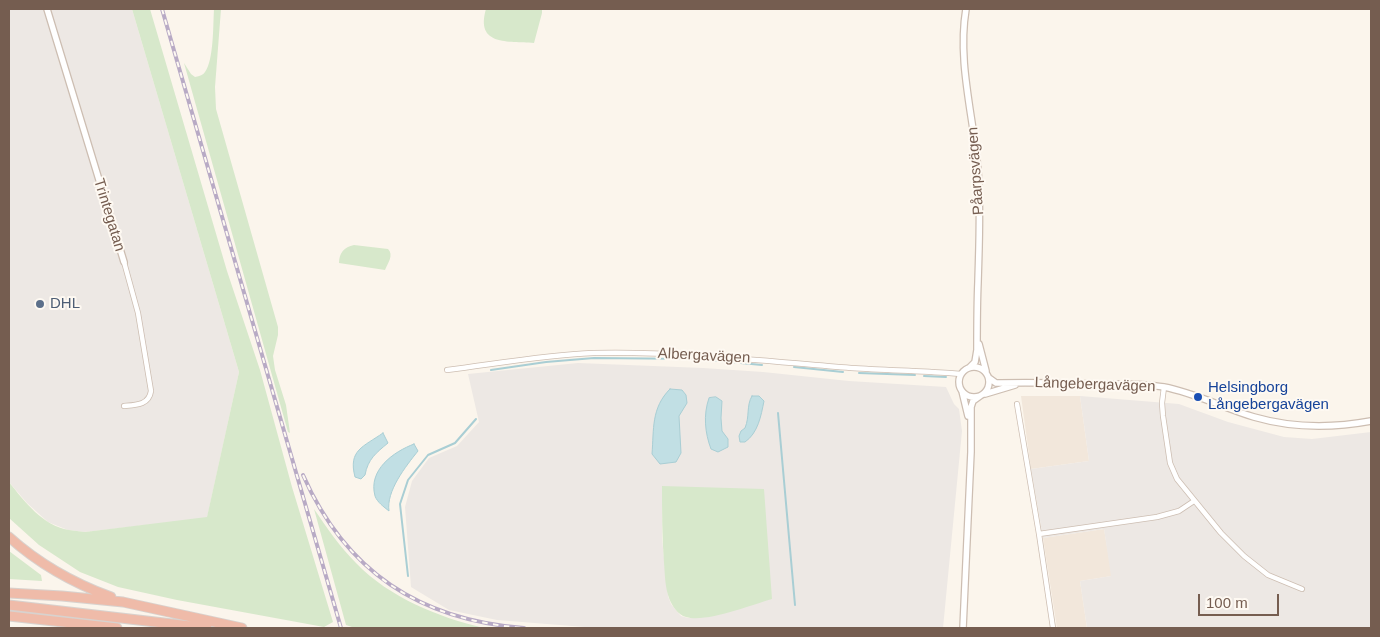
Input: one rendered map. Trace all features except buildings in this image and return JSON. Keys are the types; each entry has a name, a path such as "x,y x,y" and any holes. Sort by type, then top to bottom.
{"highway":[{"path":"9,537 54,571 123,602"},
{"path":"9,592 123,602 242,628"},
{"path":"9,605 208,628"},
{"path":"9,616 117,628"}],"street":[{"name":"Trintegatan","path":"47,9 138,313 151,391 149,398 144,403 124,406"},
{"name":"Påarpsvägen","path":"966,9 963,56 966,88 975,135 980,192 976,358 970,368"},
{"name":"Påarpsvägen","path":"977,334 987,375"},
{"name":"Albergavägen","path":"447,370 545,357 592,353 629,353 697,355 852,368 961,374"},
{"path":"963,628 972,403 989,385 987,375 979,368 970,368 961,374 959,382 970,424"},
{"name":"Långebergavägen","path":"987,375 997,383 1134,384 1164,387 1252,416 1307,426 1371,421"},
{"name":"Långebergavägen","path":"981,395 1026,383"},
{"name":"Långebergavägen","path":"1164,387 1163,416 1170,463 1176,480 1244,556 1268,575 1302,590"},
{"path":"961,389 969,396 981,395"},
{"path":"1018,404 1053,628"},
{"path":"1038,534 1157,517 1180,511 1194,501"}],"shaded area":[{"path":"9,9 132,9 239,372 207,518 85,532 68,530 48,522 27,503 9,482"},
{"path":"578,363 703,368 849,381 946,387 954,404 959,409 962,431 943,628 597,628 497,620 449,610 411,587 405,507 412,481 429,458 457,446 479,422 468,374","holes":["662,486 712,616 688,618 681,616 671,604 668,596 662,539"]},
{"path":"1021,396 1080,396 1089,461 1031,469"},
{"path":"1080,396 1179,404 1228,422 1284,437 1312,439 1371,432 1371,628 1087,628 1080,581 1111,576 1104,529 1043,538 1031,469 1089,461"},
{"path":"1104,529 1112,576 1080,581 1087,628 1057,628 1043,538"}],"green space":[{"path":"132,9 150,9 227,271 260,370 292,487 333,622 324,627 177,600 118,587 80,572 39,545 9,518 9,482 35,512 60,528 71,530 85,532 207,517 239,372"},
{"path":"214,9 221,9 215,87 216,109 278,327 273,356 275,370 286,405 290,433 288,432 184,63 195,77 205,72 212,51"},
{"path":"486,9 542,9 534,43 504,41 489,35 485,30"},
{"path":"354,245 388,249 390,256 385,270 339,263 343,251 347,247"},
{"path":"662,486 764,489 772,599 705,618 686,617 678,612 670,601 666,585"},
{"path":"314,509 350,557 384,586 399,596 432,612 484,628 355,628 346,625"},
{"path":"9,551 41,575 42,581 9,579"}],"water":[{"path":"670,389 682,390 686,395 687,403 679,416 681,453 676,462 660,464 652,454 656,411"},
{"path":"752,396 759,396 764,401 762,412 753,434 745,442 740,442 739,436 745,428"},
{"path":"716,397 722,401 722,431 728,439 728,447 718,452 711,449 707,437 706,424 709,398"},
{"path":"383,433 388,443 370,460 365,475 361,479 355,477 354,461 359,450"},
{"path":"414,444 418,451 394,487 389,503 389,511 375,496 375,478 384,463 398,452"}],"waterway":[{"path":"491,370 546,362 594,358 698,359 762,365"},
{"path":"794,367 843,372"},
{"path":"859,373 915,375"},
{"path":"924,376 946,377"},
{"path":"778,413 795,605"},
{"path":"408,576 400,504 408,480 428,455 455,443 476,419"}],"railway":[{"path":"162,9 341,628"},
{"path":"303,475 321,509 341,539 364,564 391,585 420,602 452,614 486,623 524,628"}],"place":[{"name":"DHL","path":"40,304"},
{"name":"Helsingborg Långebergavägen","path":"1198,397"}]}
